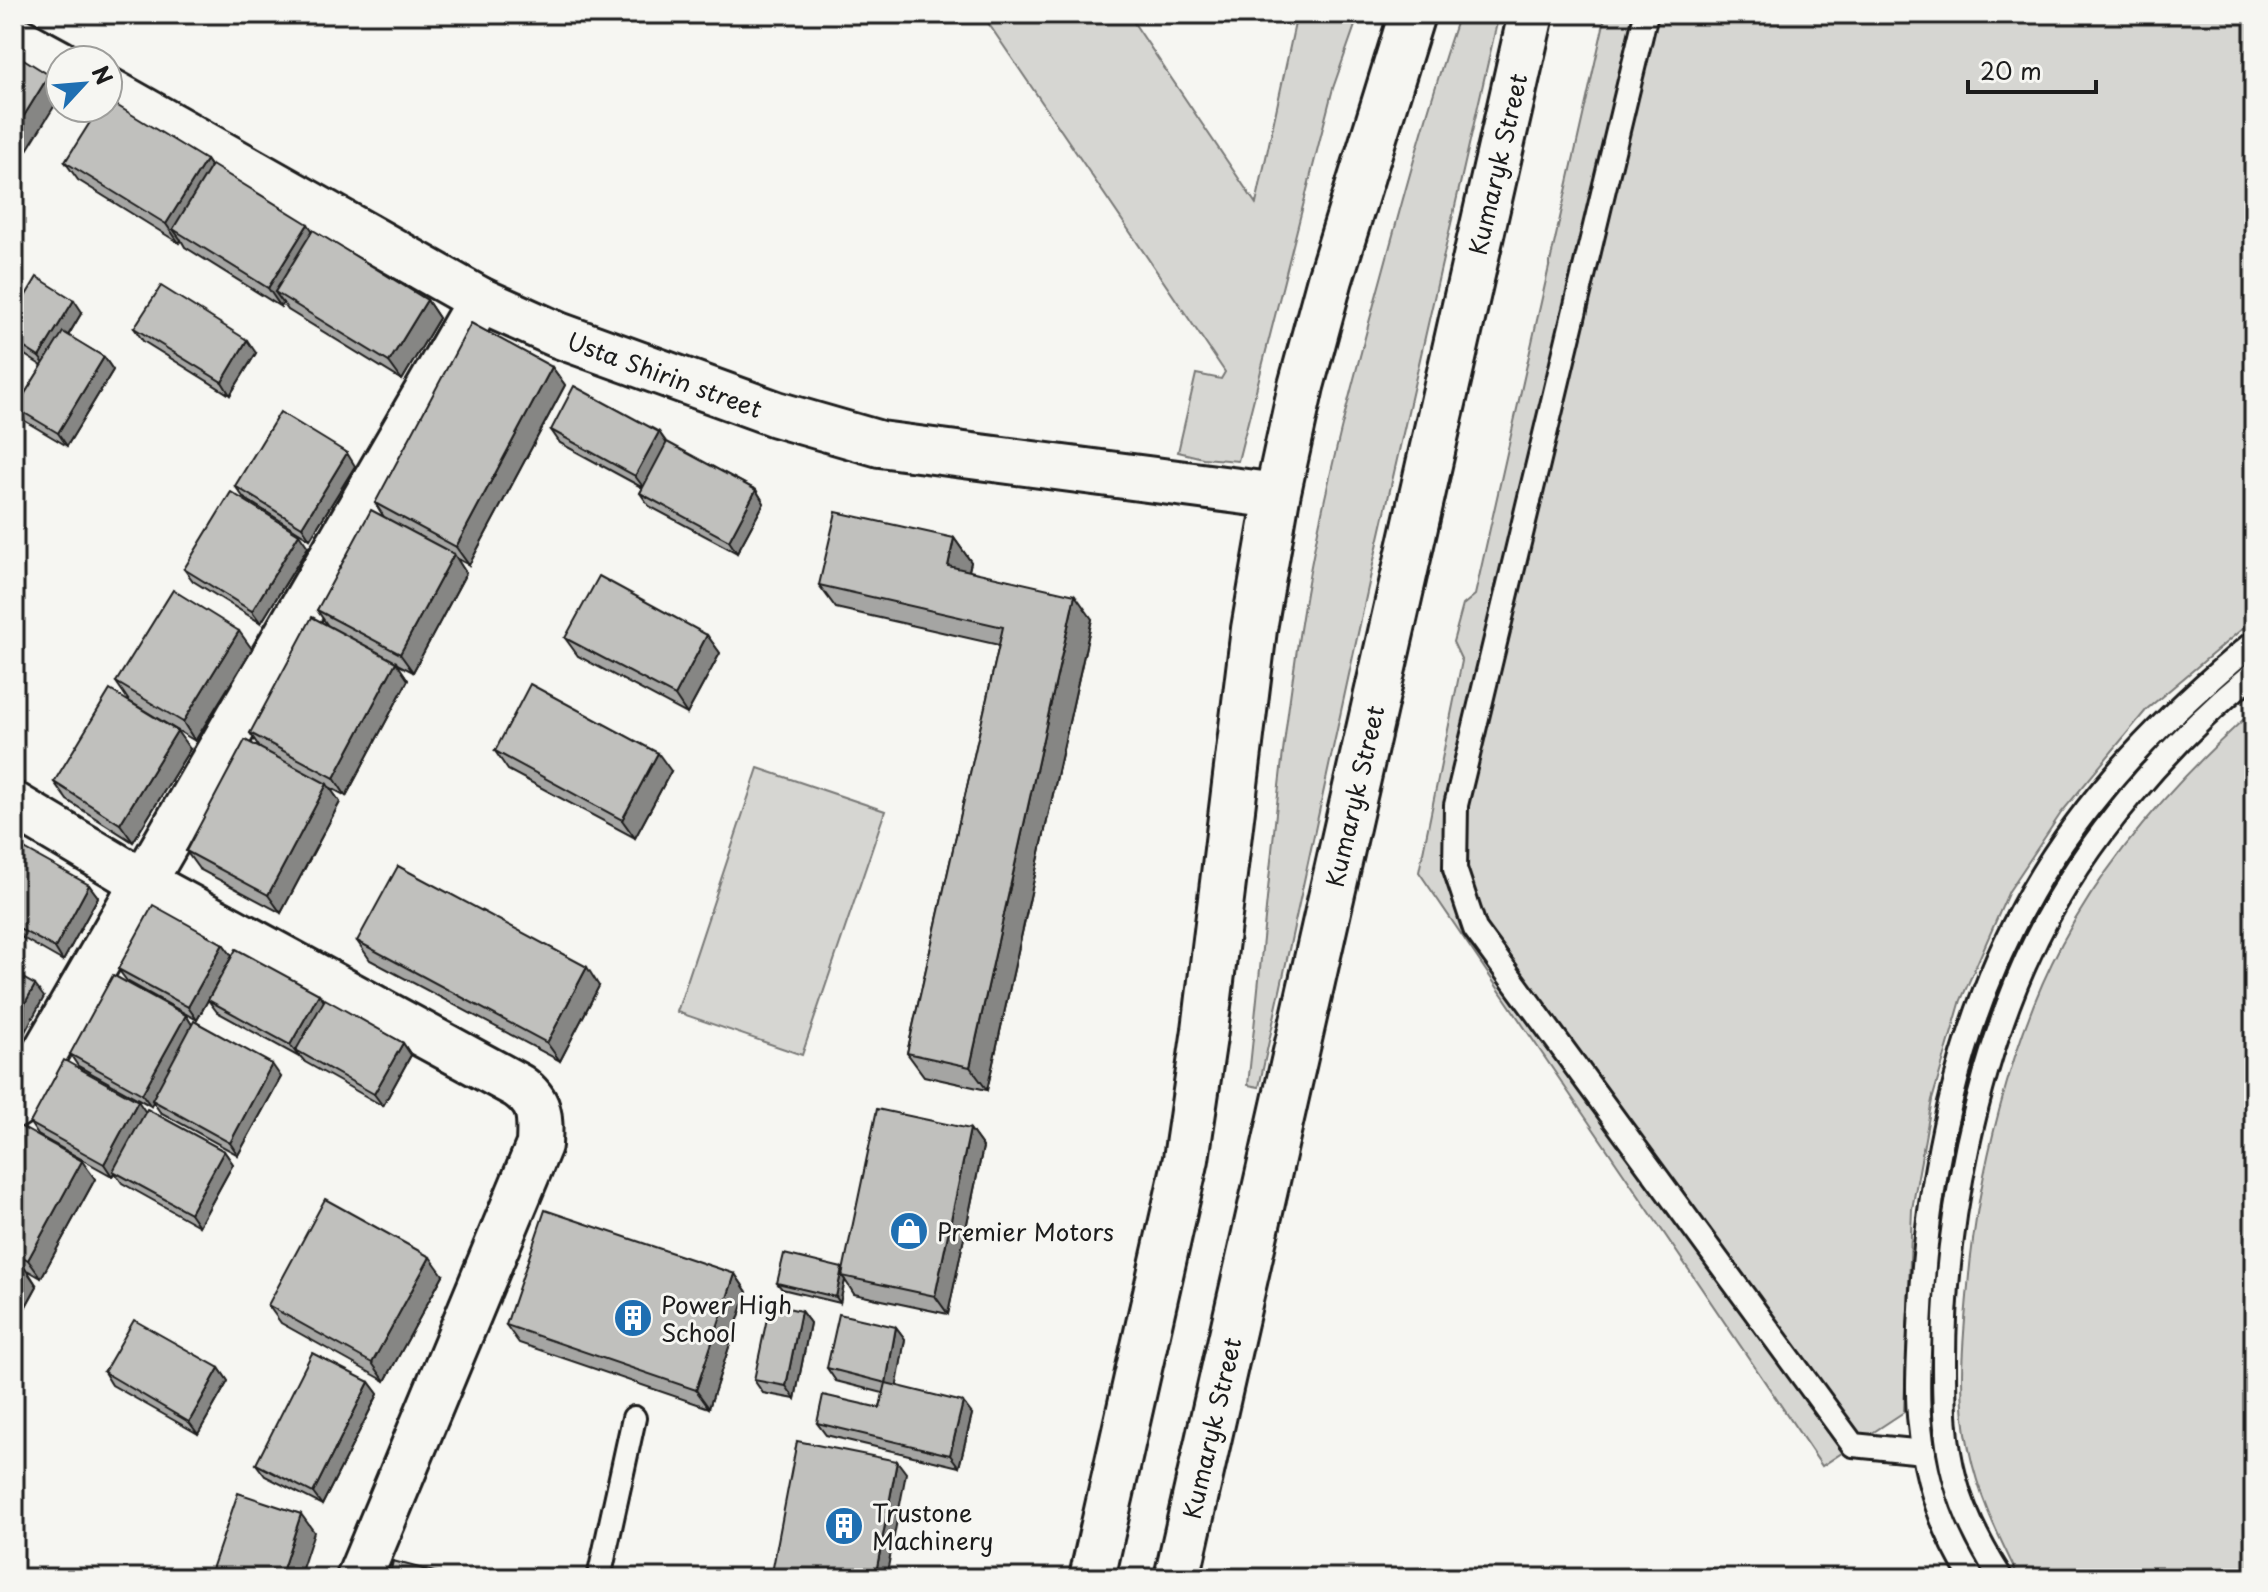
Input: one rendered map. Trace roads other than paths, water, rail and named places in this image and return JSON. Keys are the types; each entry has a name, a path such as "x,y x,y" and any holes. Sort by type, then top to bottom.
{"street":[{"path":"1092,1578 1186,1159 1205,1030 1252,645 1277,496 1301,386 1330,279 1412,14"},
{"name":"Kumaryk Street","path":"1177,1578 1531,14"},
{"path":"14,38 44,54"},
{"name":"Usta Shirin street","path":"124,99 480,300 558,335 762,409 880,444 1277,496"},
{"path":"14,1106 480,300"},
{"path":"14,805 143,882 533,1096 540,1117 539,1145 359,1578"}],"lane":[{"path":"1646,14 1456,805 1455,869 1475,929 1853,1445 1924,1452"},
{"path":"1972,1578 1944,1524 1924,1452 1918,1399 1926,1237 1954,1088 1989,984 2012,928 2032,891 2141,744 2254,642"},
{"path":"2001,1578 1973,1529 1955,1481 1944,1415 1948,1267 1960,1191 1988,1068 2007,1007 2037,937 2076,871 2159,761 2254,673"},
{"path":"599,1578 634,1418"}],"place":[{"name":"Premier Motors","path":"909,1231"},
{"name":"Power High School","path":"633,1318"},
{"name":"Trustone Machinery","path":"844,1526"}]}
